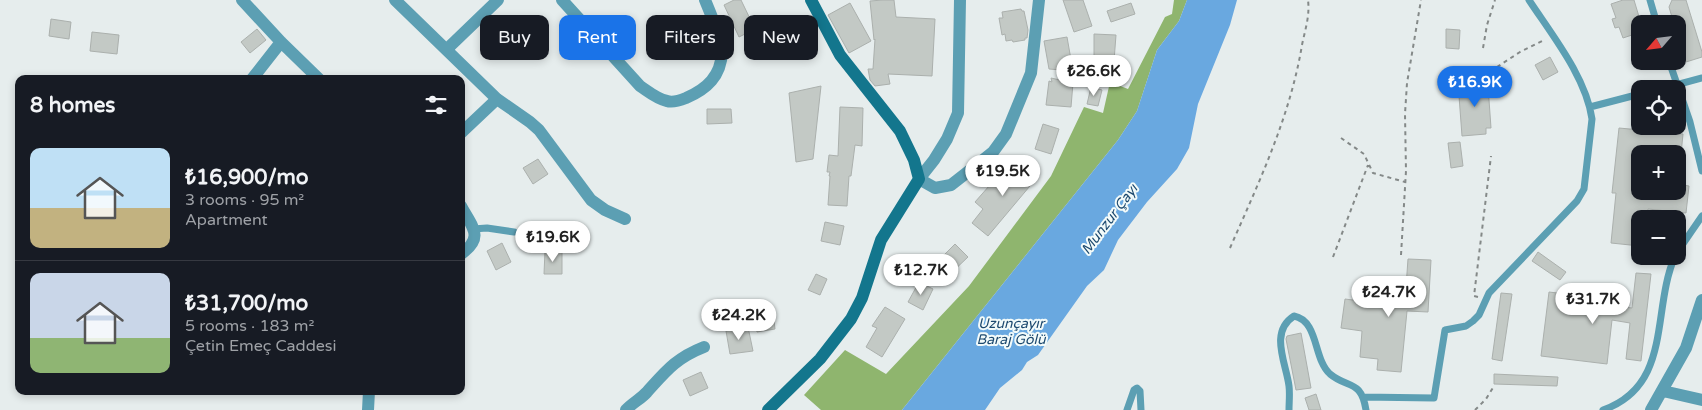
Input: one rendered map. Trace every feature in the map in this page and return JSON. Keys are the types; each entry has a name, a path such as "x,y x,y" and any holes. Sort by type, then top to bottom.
{"main road":[{"path":"768,410 820,359 851,319 862,298 881,240 919,178 914,160 900,131 840,55 811,0"}],"street":[{"path":"242,0 316,75"},
{"path":"396,0 498,99 539,130 591,200 625,219"},
{"path":"447,50 498,0"},
{"path":"562,0 640,86 654,96 669,102 681,100 698,93 712,82 720,67 722,50 705,0"},
{"path":"960,0 958,113 947,139 934,160 919,178 935,188 951,184 984,160 1006,134 1030,73 1039,0"},
{"path":"255,75 282,42"},
{"path":"465,129 498,99"},
{"path":"465,214 475,235 474,243 465,251"},
{"path":"1652,410 1686,348 1702,300"},
{"path":"626,410 645,394 668,367 681,357 704,346"},
{"path":"1662,391 1702,400"},
{"path":"368,410 369,395"}],"lane":[{"path":"1363,396 1434,398 1445,330 1466,326 1473,322 1486,298 1577,201 1584,189 1592,119 1590,107 1572,68 1529,0"},
{"path":"1650,0 1654,15"},
{"path":"1686,82 1702,78"},
{"path":"1590,107 1631,96"},
{"path":"1686,110 1702,171"},
{"path":"1686,239 1702,216"},
{"path":"472,229 487,228 514,232"},
{"path":"1603,410 1633,393 1646,377 1655,356 1671,265"},
{"path":"1289,410 1289,386 1280,334 1287,320 1294,316 1300,317 1310,330 1326,369 1331,375 1358,389 1363,396 1366,410"},
{"path":"1127,410 1134,390 1137,388 1140,391 1142,410"}],"path":[{"path":"1230,248 1267,166 1290,100 1306,31 1308,0"},
{"path":"1401,255 1407,83 1421,0"},
{"path":"1483,48 1487,25 1495,0"},
{"path":"1497,67 1520,52 1552,36"},
{"path":"1341,138 1364,154 1372,173 1405,182"},
{"path":"1486,298 1474,296 1491,156"},
{"path":"1333,257 1368,165"},
{"path":"1475,410 1486,399 1494,386"}],"green space":[{"path":"1174,0 1187,0 1179,21 1157,50 1137,111 1118,140 902,410 821,410 804,395 845,350 886,374 969,286 1051,176 1084,107 1103,113 1110,82 1128,89 1165,17 1172,14"}],"water":[{"name":"Uzunçayır Baraj Gölü","path":"1187,0 1237,0 1230,25 1198,104 1189,148 1177,169 1147,202 1118,240 1104,270 1087,286 1038,355 1027,362 1022,370 1000,388 985,410 902,410 1118,140 1137,111 1157,50 1179,21"}],"building":[{"path":"734,0 741,0 748,15 744,15 744,34 739,37 734,26 734,15 729,15 724,5"},
{"path":"894,0 896,17 935,19 932,76 888,74 890,84 875,86 870,80 868,69 873,69 875,39 870,1"},
{"path":"1063,0 1083,0 1092,26 1074,32"},
{"path":"1623,0 1634,0 1638,15 1631,15 1631,35 1623,38 1619,27 1615,28 1612,19 1616,18 1611,4"},
{"path":"1672,0 1686,0 1702,57 1686,62 1686,15 1671,15 1669,7"},
{"path":"850,3 871,41 849,53 828,15"},
{"path":"1131,3 1135,14 1111,22 1107,11"},
{"path":"1021,9 1024,11 1028,30 1027,38 1013,42 1012,40 1006,41 1005,34 1002,35 999,18 1003,18 1002,12"},
{"path":"51,19 71,22 69,39 49,36"},
{"path":"257,29 266,40 250,53 241,42"},
{"path":"1446,29 1460,30 1459,49 1446,48"},
{"path":"92,32 119,35 117,54 90,51"},
{"path":"1094,34 1116,35 1113,74 1100,73 1100,68 1094,68"},
{"path":"1067,37 1073,71 1049,69 1044,41"},
{"path":"1550,57 1558,72 1543,80 1535,65"},
{"path":"1482,75 1483,86 1488,86 1491,128 1486,128 1486,134 1462,136 1459,96 1468,95 1466,76"},
{"path":"1051,78 1073,83 1071,107 1046,105 1049,81 1052,82"},
{"path":"821,86 813,159 796,162 789,93"},
{"path":"1091,87 1102,90 1098,106 1087,104"},
{"path":"840,107 863,108 862,146 855,145 851,176 849,176 847,206 828,205 830,172 827,172 829,155 838,156"},
{"path":"707,109 731,109 732,123 707,124"},
{"path":"1043,124 1059,129 1051,154 1035,149"},
{"path":"1619,128 1631,129 1631,135 1683,135 1682,145 1631,145 1631,200 1686,200 1686,185 1689,186 1686,213 1686,210 1631,210 1631,245 1611,243 1616,193 1612,193"},
{"path":"1460,142 1463,166 1451,168 1448,143"},
{"path":"538,159 548,174 533,184 523,168"},
{"path":"1024,161 1040,174 988,236 972,223 983,209 975,202 1004,169 1012,176"},
{"path":"825,222 844,226 840,245 821,241"},
{"path":"502,243 511,262 496,270 487,251"},
{"path":"955,244 968,257 949,275 937,262"},
{"path":"545,251 562,251 562,274 544,274"},
{"path":"1538,252 1566,272 1560,280 1532,261"},
{"path":"1408,259 1431,260 1428,312 1407,311 1401,372 1377,370 1378,359 1360,357 1362,331 1341,328 1345,299 1383,304 1384,298 1405,301"},
{"path":"1636,273 1651,274 1641,361 1626,359 1630,323 1612,320 1607,364 1541,356 1549,292 1614,300 1613,306 1632,308"},
{"path":"816,274 827,279 820,295 808,290"},
{"path":"919,282 933,289 923,310 908,302"},
{"path":"1501,293 1512,294 1502,361 1492,359"},
{"path":"885,307 905,319 882,357 866,347 877,328 872,326"},
{"path":"773,312 775,329 757,332 754,314"},
{"path":"748,327 753,351 730,354 726,331"},
{"path":"1301,333 1311,388 1296,390 1286,339 1287,336"},
{"path":"701,372 708,388 690,396 683,380"},
{"path":"1494,374 1558,377 1557,386 1494,384"},
{"path":"1316,394 1321,410 1309,410 1305,398"}],"water label":[{"name":"Munzur Çayı","path":"1109,219"}]}
